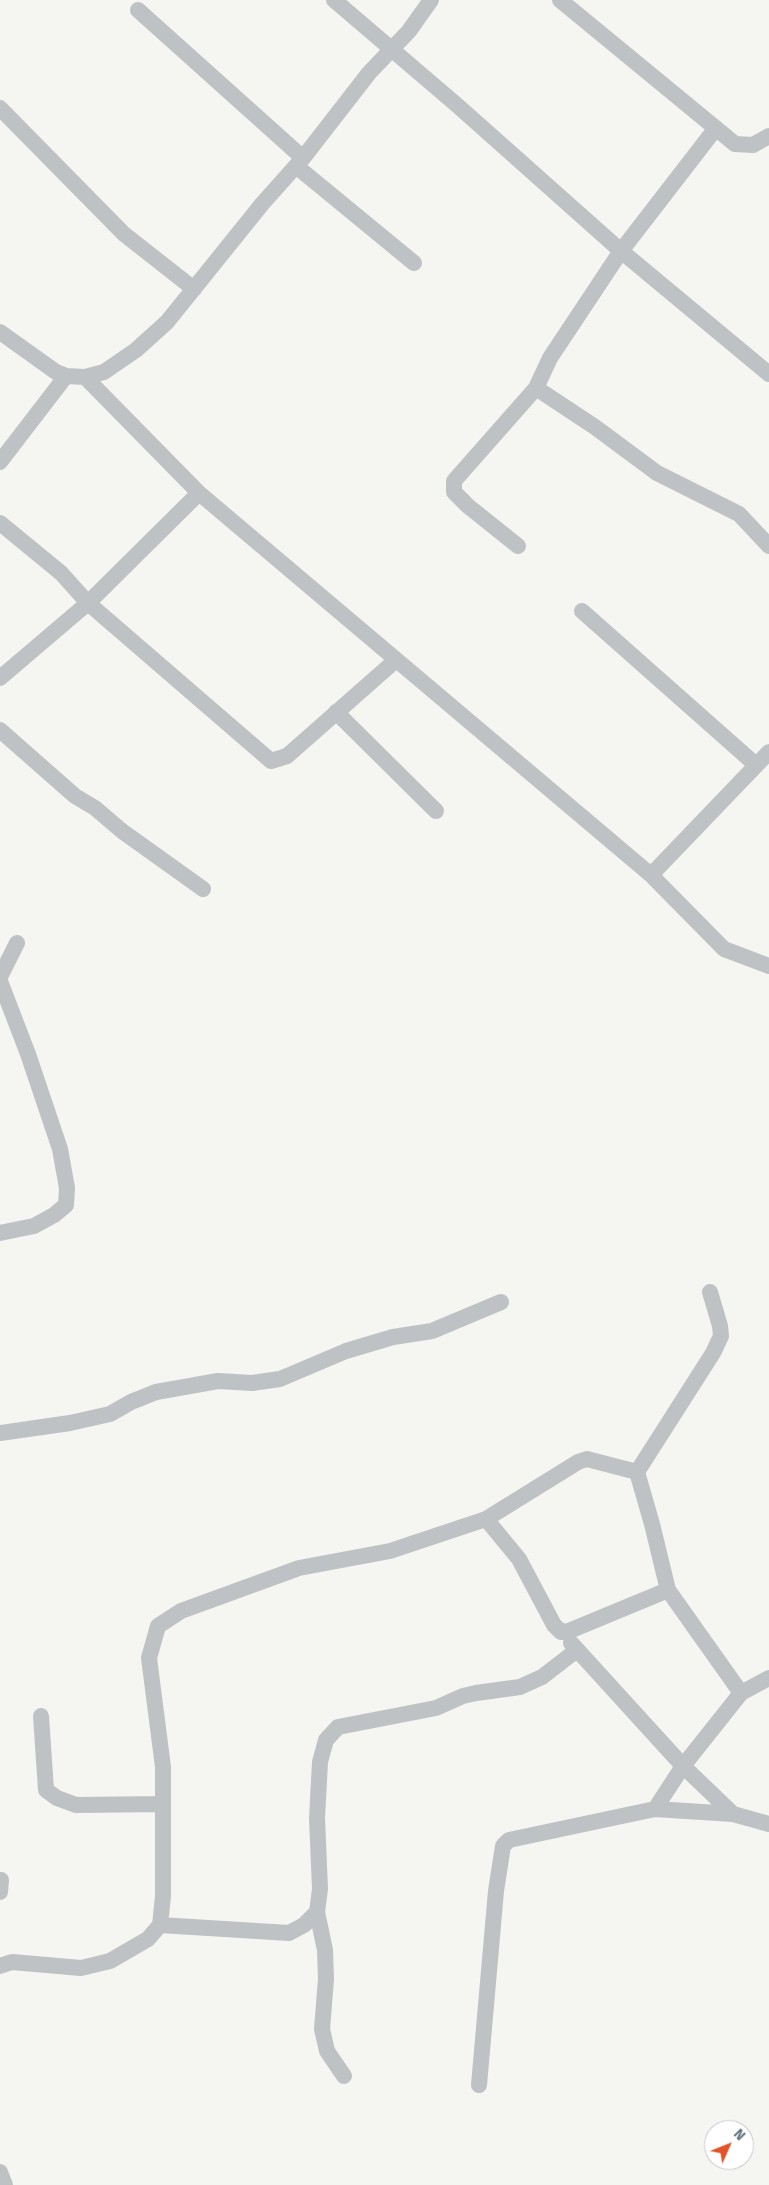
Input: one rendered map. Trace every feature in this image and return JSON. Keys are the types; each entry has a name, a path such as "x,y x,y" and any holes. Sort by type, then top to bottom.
{"street":[{"path":"334,0 458,106 620,251 769,374"},
{"path":"0,332 56,372 66,376 85,377 104,372 136,350 167,322 300,162 369,73 409,32 432,0"},
{"path":"560,0 736,144 753,145 769,136"},
{"path":"138,10 300,162 414,263"},
{"path":"0,108 124,234 194,289"},
{"path":"518,546 468,506 454,492 454,481 536,388 550,358 620,251 716,128"},
{"path":"0,462 66,376"},
{"path":"85,377 199,493 651,875 724,949 769,966"},
{"path":"536,388 595,427 657,474 740,514 769,546"},
{"path":"0,678 88,603 199,493"},
{"path":"0,523 61,573 88,603 271,761 287,756 396,660"},
{"path":"582,611 756,765"},
{"path":"336,712 436,812"},
{"path":"0,730 75,796 96,808 122,832 204,889"},
{"path":"651,875 769,752"},
{"path":"0,1233 34,1226 54,1215 66,1205 67,1188 60,1149 0,979 17,943"},
{"path":"710,1292 721,1336 713,1353 637,1472 668,1590 741,1694"},
{"path":"0,1433 70,1423 110,1414 131,1402 156,1392 218,1381 252,1382 280,1378 346,1351 393,1337 432,1331 501,1302"},
{"path":"0,1966 12,1962 81,1968 110,1961 148,1939 160,1925 163,1896 163,1767 149,1658 158,1626 181,1611 299,1568 390,1551 486,1519 578,1462 587,1459 637,1472"},
{"path":"486,1519 519,1559 554,1625 683,1766 733,1814"},
{"path":"561,1632 569,1631 668,1590"},
{"path":"344,2076 327,2051 322,2029 326,1979 325,1950 317,1912 320,1889 317,1818 320,1762 326,1740 338,1727 436,1708 463,1696 520,1687 542,1677 577,1650"},
{"path":"654,1809 683,1766 741,1694 769,1678"},
{"path":"41,1716 46,1790 58,1798 76,1805 163,1804"},
{"path":"479,2085 496,1891 503,1846 509,1840 654,1809 733,1814 769,1824"},
{"path":"0,1880 0,1892"},
{"path":"160,1925 289,1933 304,1925 317,1912"},
{"path":"0,2172 5,2185"}]}
